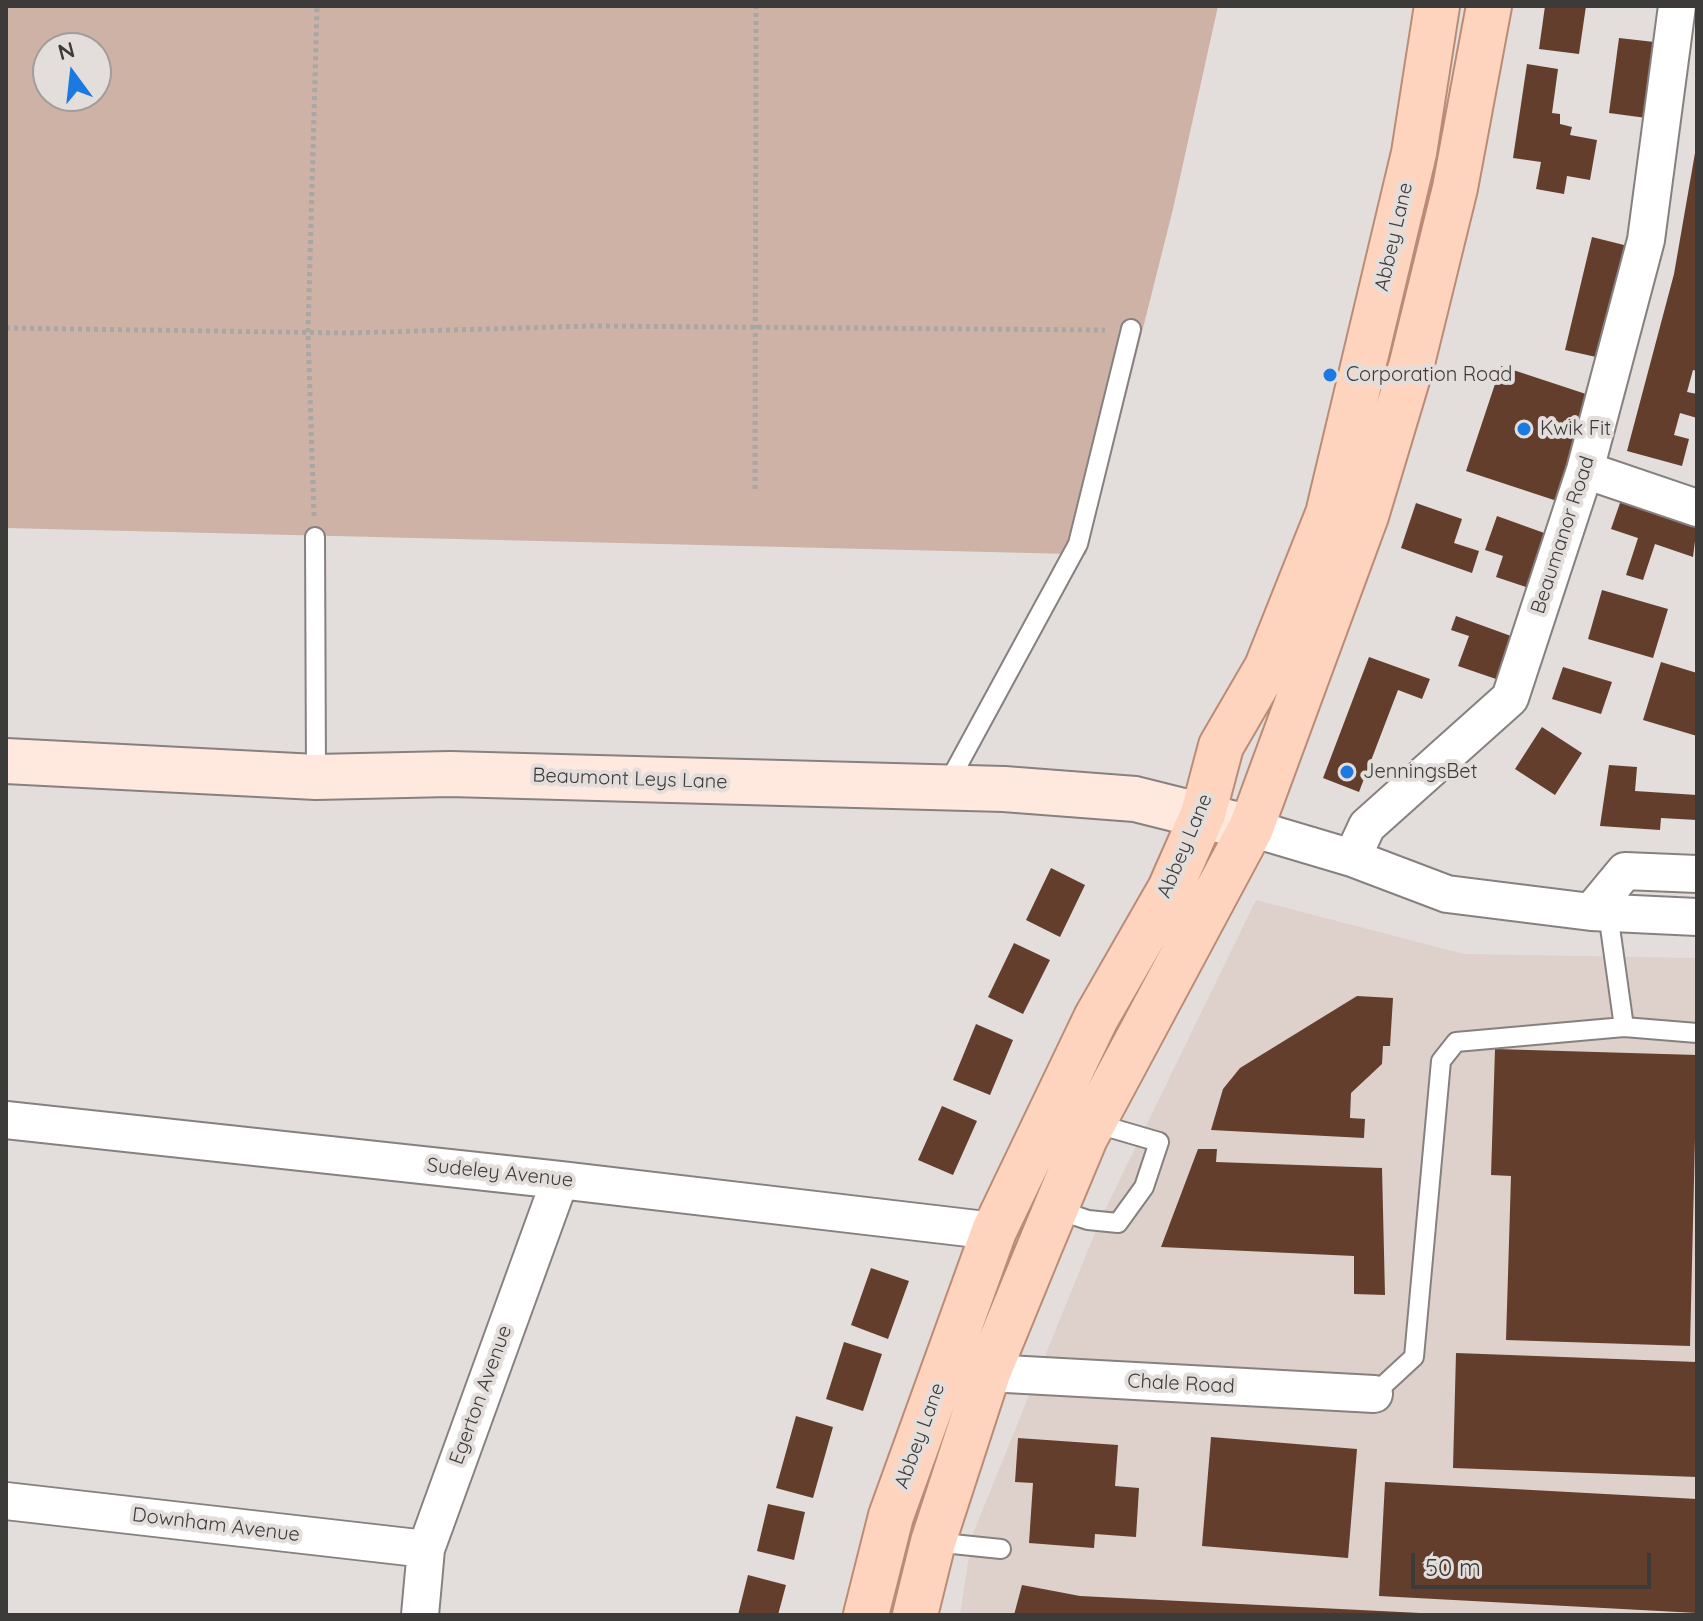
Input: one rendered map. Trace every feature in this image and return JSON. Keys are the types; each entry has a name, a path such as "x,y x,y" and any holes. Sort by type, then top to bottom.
{"main road":[{"name":"Abbey Lane","path":"866,1615 891,1516 994,1231 1096,1018 1170,889 1203,814 1221,746 1267,667 1328,514 1414,153 1437,6"},
{"path":"915,1615 933,1542 988,1373 1047,1227 1093,1123 1251,828 1366,516 1412,363 1455,188 1489,6"}],"street":[{"name":"Beaumanor Road","path":"1352,858 1367,826 1510,698 1585,470 1646,240 1677,6"},
{"path":"1585,470 1697,508"},
{"name":"Beaumont Leys Lane","path":"6,761 316,777 450,774 1097,794 1203,814 1251,828"},
{"path":"1251,828 1352,858 1447,894 1599,912 1697,917"},
{"path":"1599,912 1625,871 1697,874"},
{"name":"Sudeley Avenue","path":"6,1120 994,1231"},
{"name":"Egerton Avenue","path":"420,1615 426,1549 560,1180"},
{"name":"Chale Road","path":"988,1373 1374,1394"},
{"name":"Downham Avenue","path":"6,1501 426,1549"}],"lane":[{"path":"945,787 1078,544 1131,329"},
{"path":"315,537 316,777"},
{"path":"1599,912 1624,1027"},
{"path":"1374,1394 1414,1357 1441,1061 1456,1042 1624,1027 1697,1033"},
{"path":"994,1231 1088,1220 1118,1223 1144,1187 1159,1142 1093,1123"},
{"path":"933,1542 1001,1549"}],"path":[{"path":"315,537 308,333 317,6"},
{"path":"755,489 756,6"},
{"path":"6,328 308,333 591,326 1131,329"}],"shaded area":[{"path":"6,6 1218,6 1173,209 1086,554 6,528"},
{"path":"1256,900 1464,954 1697,958 1697,1615 960,1615 972,1536 1101,1218"}],"building":[{"path":"1545,6 1586,6 1579,54 1539,49"},
{"path":"1619,38 1663,43 1654,119 1609,113"},
{"path":"1527,64 1558,69 1552,113 1560,114 1560,124 1572,127 1570,135 1597,140 1590,180 1567,176 1564,194 1536,189 1541,162 1513,158"},
{"path":"1695,153 1697,371 1693,370 1687,392 1697,394 1697,418 1680,413 1674,435 1689,439 1682,466 1627,451 1674,274"},
{"path":"1592,237 1632,247 1605,359 1565,350"},
{"path":"1501,366 1592,396 1557,501 1466,471"},
{"path":"1621,500 1697,525 1693,557 1655,544 1643,580 1626,575 1638,538 1611,529"},
{"path":"1416,503 1462,519 1454,543 1479,551 1472,573 1401,548"},
{"path":"1497,516 1547,534 1529,588 1496,577 1503,556 1485,550"},
{"path":"1602,590 1668,609 1653,658 1588,639"},
{"path":"1456,616 1511,636 1496,679 1458,666 1469,636 1451,630"},
{"path":"1369,657 1430,679 1422,699 1398,690 1359,792 1323,778"},
{"path":"1661,662 1697,673 1697,736 1643,720"},
{"path":"1563,667 1612,682 1601,714 1552,699"},
{"path":"1542,727 1582,753 1555,795 1515,769"},
{"path":"1609,765 1637,767 1635,791 1697,795 1697,820 1661,818 1660,830 1600,826"},
{"path":"1051,868 1085,885 1060,937 1026,920"},
{"path":"1014,943 1050,960 1023,1014 988,997"},
{"path":"1357,996 1393,998 1390,1046 1383,1046 1382,1064 1351,1093 1350,1118 1365,1119 1364,1138 1211,1130 1223,1089 1240,1068"},
{"path":"976,1024 1013,1040 990,1095 953,1080"},
{"path":"1495,1049 1697,1055 1690,1346 1506,1340 1511,1176 1491,1175"},
{"path":"942,1106 977,1121 953,1175 918,1160"},
{"path":"1198,1149 1217,1149 1216,1162 1382,1168 1385,1295 1354,1294 1354,1256 1161,1247"},
{"path":"871,1268 909,1281 888,1339 851,1325"},
{"path":"844,1342 882,1354 863,1411 826,1399"},
{"path":"1456,1353 1697,1362 1697,1477 1453,1468"},
{"path":"796,1416 833,1427 813,1498 776,1488"},
{"path":"1211,1437 1357,1449 1348,1558 1202,1546"},
{"path":"1018,1438 1118,1445 1115,1486 1139,1488 1136,1537 1095,1534 1094,1548 1029,1543 1033,1483 1015,1482"},
{"path":"1385,1482 1697,1499 1697,1613 1379,1596"},
{"path":"768,1504 805,1512 794,1560 757,1551"},
{"path":"748,1575 786,1585 778,1615 738,1615"},
{"path":"1022,1585 1080,1596 1460,1615 1014,1615"}],"place":[{"name":"Corporation Road","path":"1330,375"},
{"name":"Kwik Fit","path":"1524,429"},
{"name":"JenningsBet","path":"1347,772"}]}
